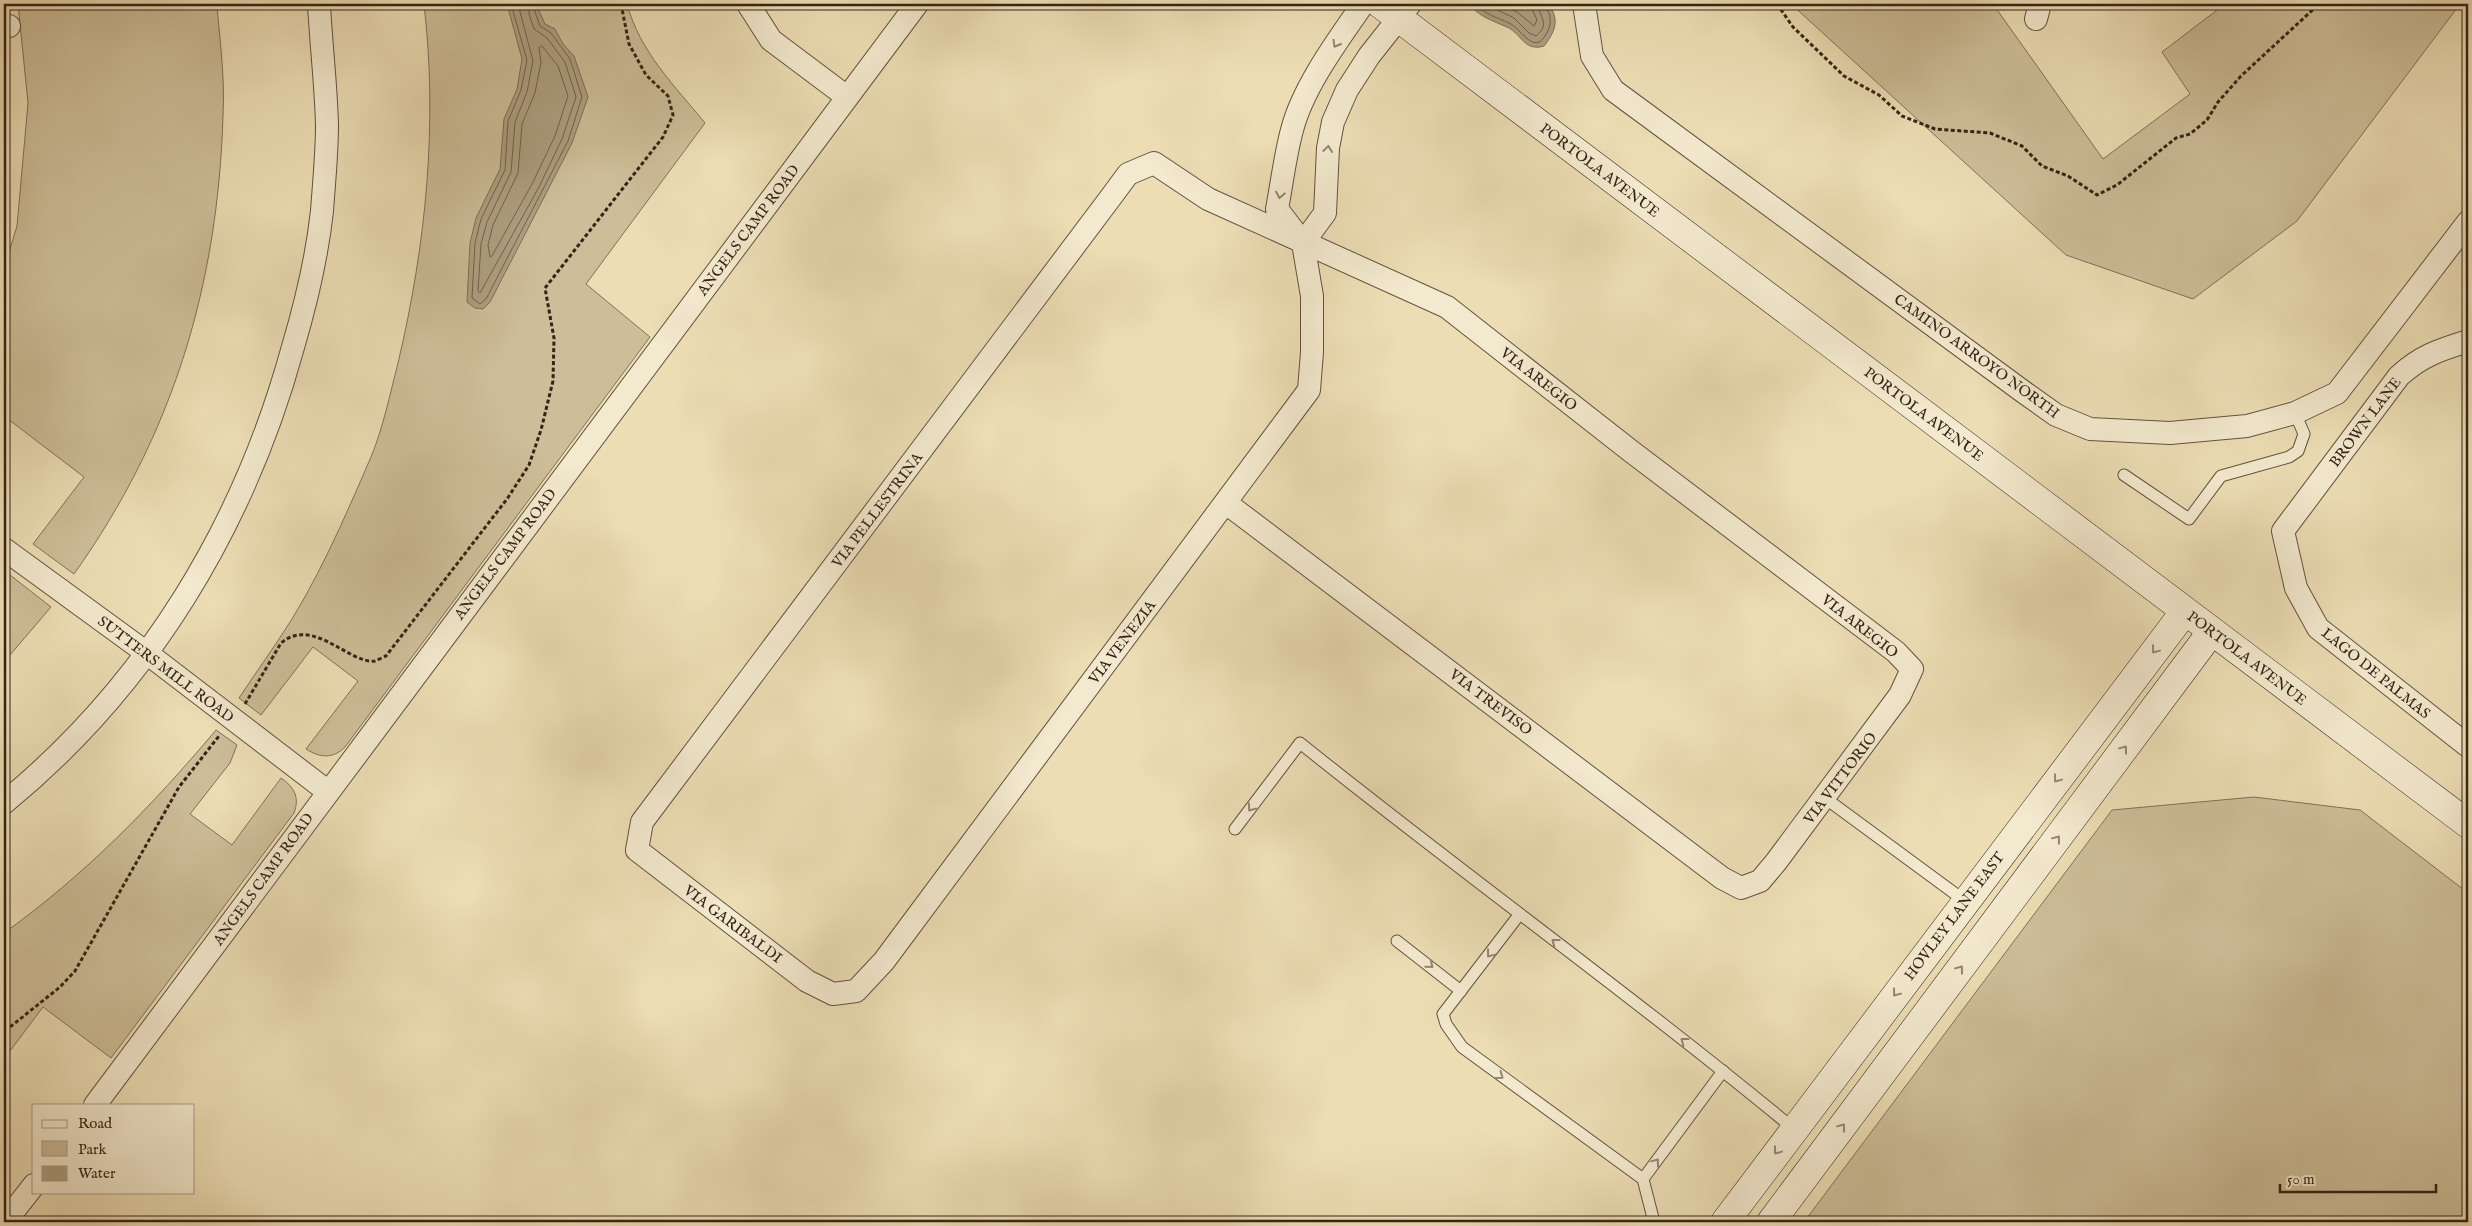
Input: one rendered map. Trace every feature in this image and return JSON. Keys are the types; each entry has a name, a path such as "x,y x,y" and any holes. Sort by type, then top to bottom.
{"street":[{"path":"4,803 88,725 148,654 202,572 241,494 279,399 307,299 322,212 327,127 319,4"},
{"path":"748,4 771,40 847,97"},
{"name":"ANGELS CAMP ROAD","path":"96,1104 206,958 327,791 916,4"},
{"name":"VIA VENEZIA","path":"833,994 856,990 884,961 1309,390 1312,352 1312,296 1303,243 1277,209 1292,129 1308,92 1341,35 1363,4"},
{"name":"CAMINO ARROYO NORTH","path":"1584,4 1592,56 1613,90 2056,415 2090,429 2170,432 2247,426 2295,413 2337,394 2468,222"},
{"path":"1303,243 1325,213 1328,148 1333,122 1347,90 1396,8"},
{"name":"PORTOLA AVENUE","path":"1396,8 2184,611 2468,824"},
{"name":"VIA AREGIO","path":"1128,174 1154,163 1208,200 1447,307 1632,452 1896,652 1912,669"},
{"name":"VIA PELLESTRINA","path":"636,850 642,822 1128,174"},
{"name":"BROWN LANE","path":"2284,531 2399,376 2414,362 2429,354 2468,341"},
{"name":"VIA TREVISO","path":"1226,503 1722,878 1741,888 1760,881"},
{"name":"LAGO DE PALMAS","path":"2284,531 2296,588 2318,628 2468,746"},
{"name":"SUTTERS MILL ROAD","path":"4,549 148,654 327,791"},
{"name":"HOVLEY LANE EAST","path":"1725,1222 2184,611"},
{"path":"1771,1222 2212,631"},
{"name":"VIA VITTORIO","path":"1760,881 1900,695 1912,669"},
{"name":"VIA GARIBALDI","path":"636,850 807,981 833,994"},
{"path":"1764,1222 1806,1154 1804,1140 1794,1129"},
{"path":"5,1222 32,1188"}],"lane":[{"path":"2124,475 2189,519 2221,476 2289,457 2298,451 2304,434 2295,413"},
{"path":"1235,829 1300,743 1519,915 1723,1071 1794,1129"},
{"path":"1824,798 1965,901"},
{"path":"1519,915 1443,1014 1446,1024 1462,1047 1643,1179 1654,1222"},
{"path":"1396,941 1462,991"},
{"path":"1643,1179 1723,1071"}],"path":[{"path":"5,1031 60,987 76,971 179,787 246,703 281,642 289,636 302,635 322,639 360,658 375,661 386,656 507,499 529,465 541,430 553,381 554,338 545,288 663,137 673,115 668,96 646,75 629,44 621,4"},
{"path":"1777,4 1793,27 1844,76 1879,95 1902,116 1935,129 1990,133 2022,146 2042,166 2068,176 2097,195 2117,185 2176,138 2190,134 2207,120 2218,102 2241,76 2319,4"}],"green space":[{"path":"18,4 217,4 223,74 223,115 219,178 212,239 200,298 184,356 163,413 138,468 109,521 74,574 33,544 84,477 4,416 4,269 17,226 28,103"},
{"path":"424,4 627,4 640,38 649,53 705,123 586,284 650,337 345,747 336,754 326,756 306,749 358,681 313,647 261,715 239,698 293,618 318,574 371,457 386,411 408,319 416,274 427,184 430,94"},
{"path":"1791,4 1993,4 2103,159 2190,94 2162,52 2225,4 2460,4 2297,221 2193,299 2066,255"},
{"path":"10,575 51,607 4,662 4,583"},
{"path":"216,730 237,745 230,763 190,814 232,845 281,778 295,793 296,807 294,813 111,1058 43,1007 4,1059 4,933 34,911 90,863 167,786"},
{"path":"2254,797 2360,810 2468,893 2468,1222 1804,1222 2112,810"}],"water":[{"path":"507,4 541,4 539,11 545,24 555,29 563,44 574,56 588,97 572,143 490,302 483,309 475,308 467,302 470,243 476,218 500,169 504,119 517,89 522,59"},
{"path":"1469,4 1547,4 1554,14 1555,25 1551,36 1544,46 1532,47 1512,30 1481,15"}]}
